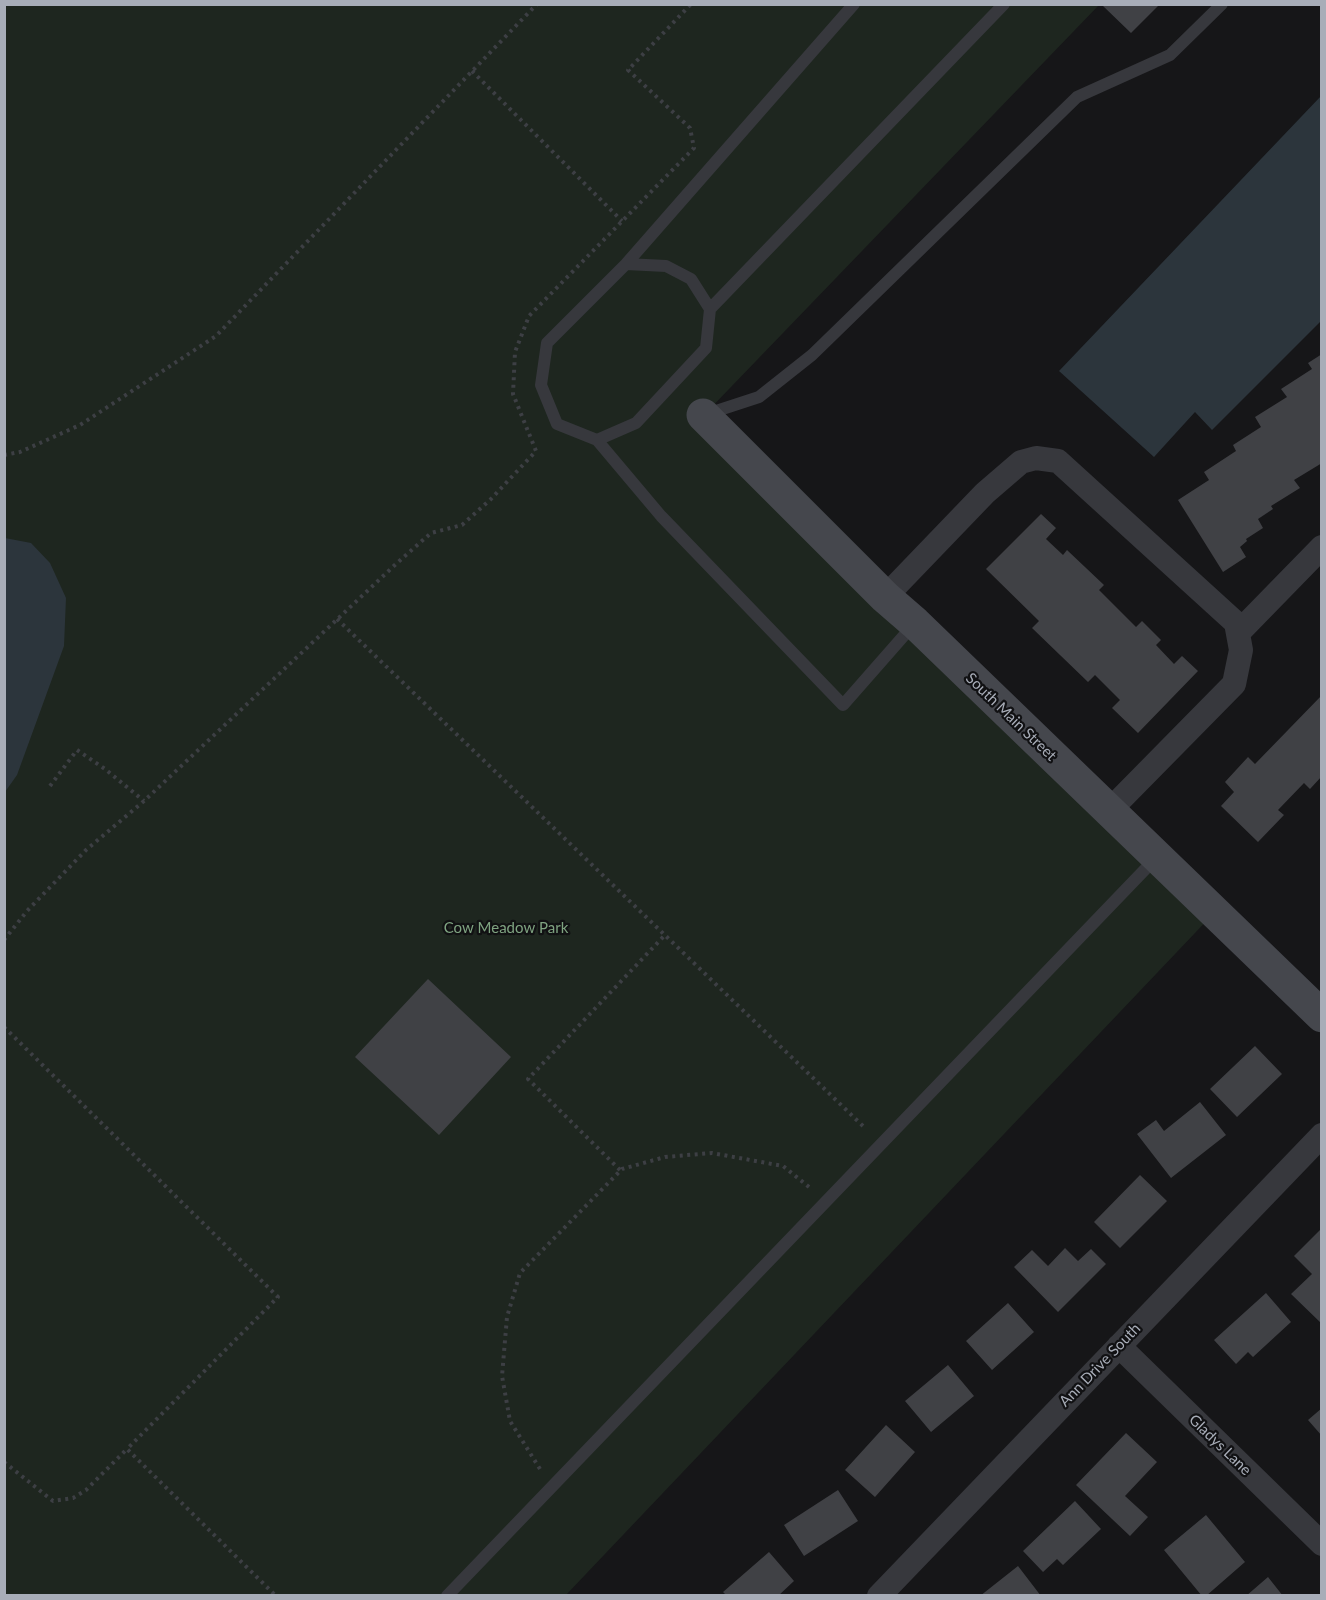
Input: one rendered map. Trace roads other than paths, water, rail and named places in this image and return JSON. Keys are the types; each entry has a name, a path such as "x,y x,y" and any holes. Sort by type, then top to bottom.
{"street":[{"name":"South Main Street","path":"703,415 885,597 915,623 1322,1016"},
{"path":"885,597 985,493 1021,462 1036,458 1058,461 1236,623 1241,650 1234,684 1109,811"},
{"path":"1238,633 1322,547"},
{"name":"Ann Drive South","path":"879,1596 1322,1135"},
{"name":"Gladys Lane","path":"1119,1346 1322,1544"}],"lane":[{"path":"854,4 626,264 547,344 541,385 557,424 597,440 662,516 843,705 915,623"},
{"path":"597,440 636,423 706,348 710,309 1004,4"},
{"path":"703,415 759,397 803,362 1077,98 1170,55 1222,4"},
{"path":"626,264 666,266 691,279 710,309"},
{"path":"447,1596 1156,857"}],"park label":[{"name":"Cow Meadow Park","path":"506,928"}]}
